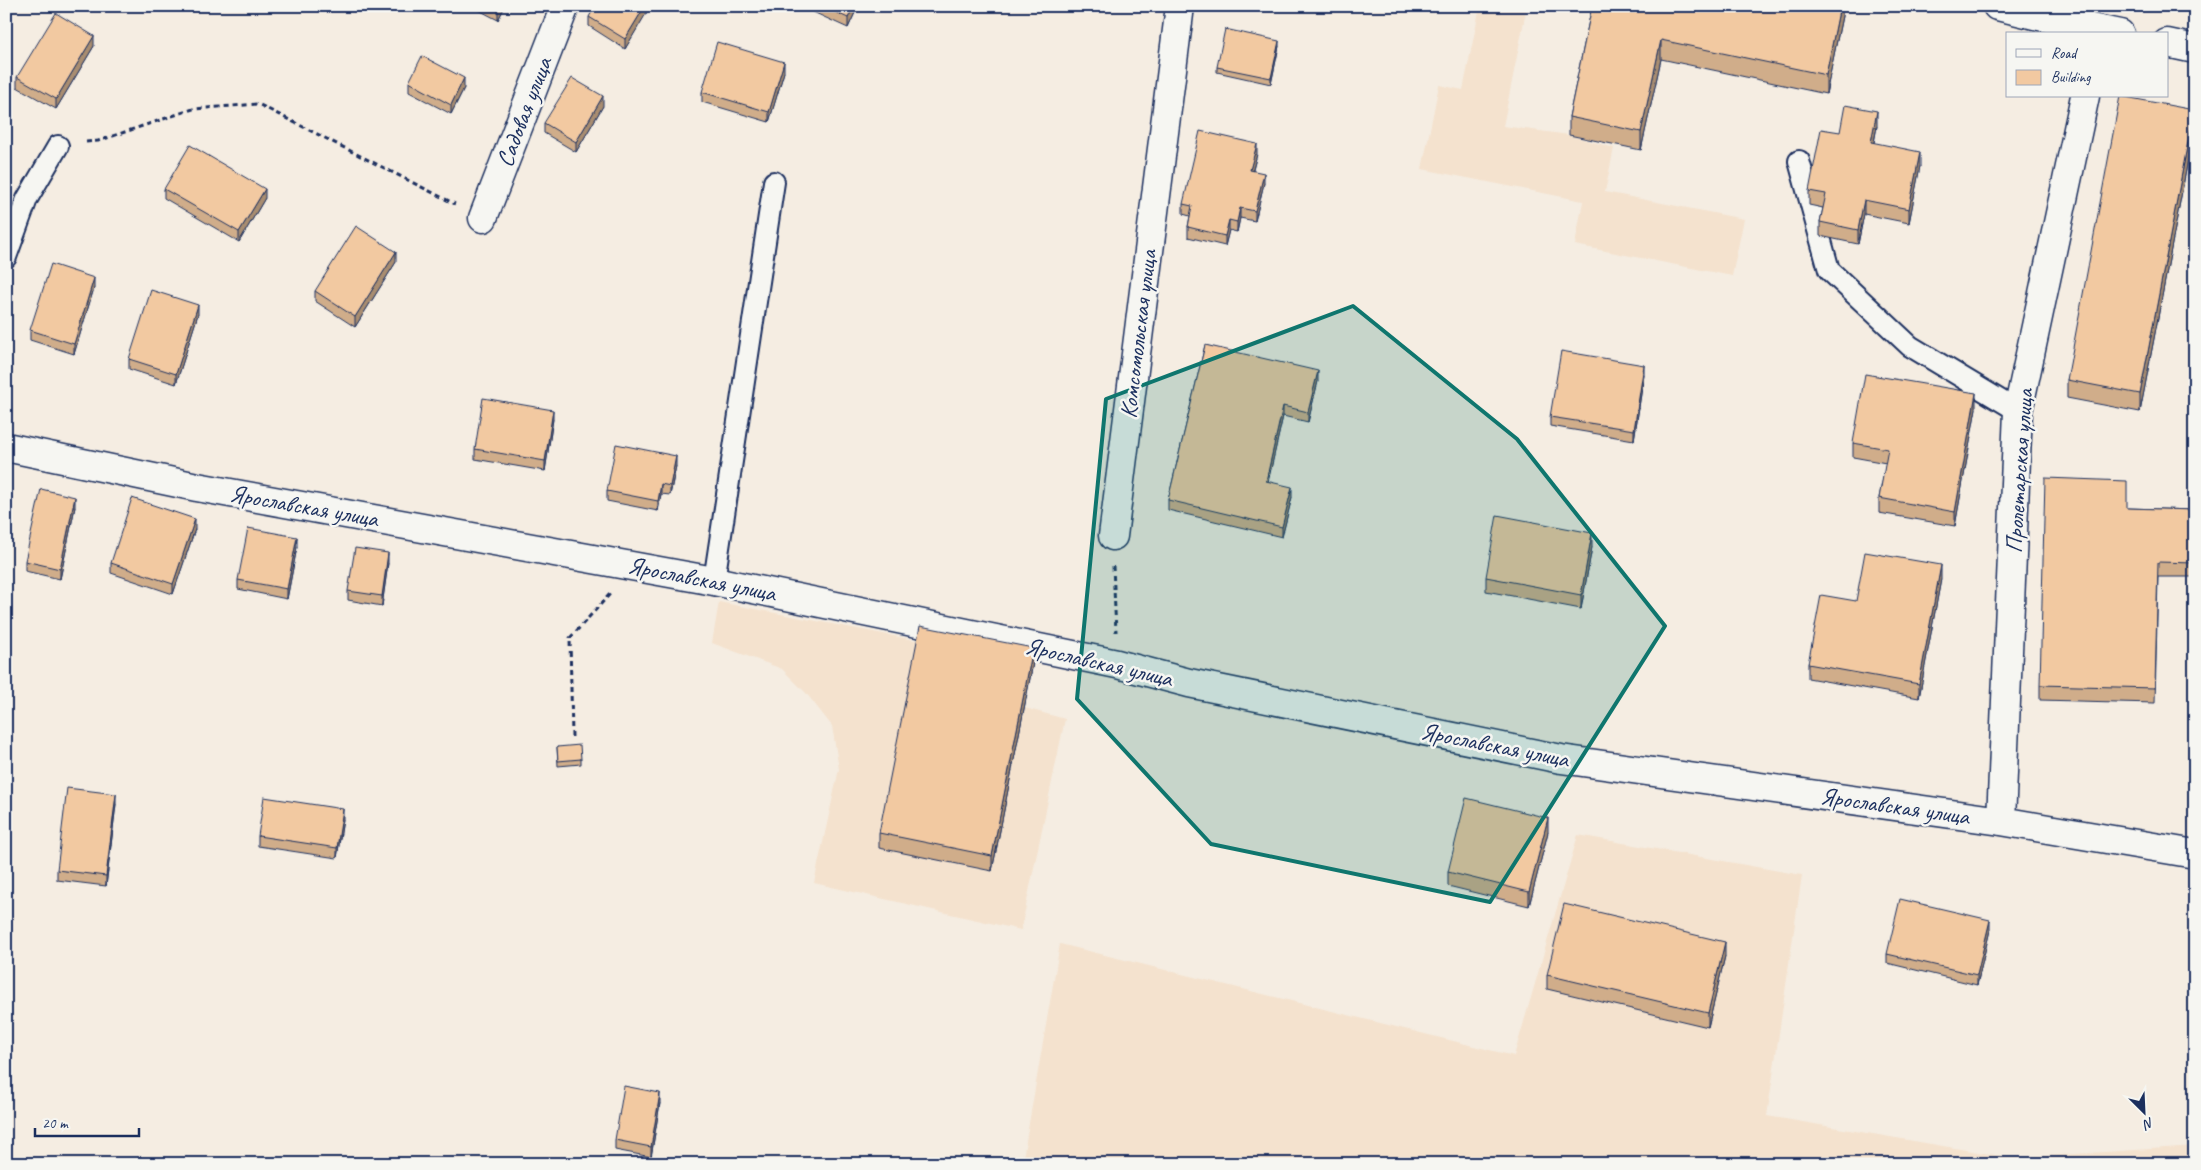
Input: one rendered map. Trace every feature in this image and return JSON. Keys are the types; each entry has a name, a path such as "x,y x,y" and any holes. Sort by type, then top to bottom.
{"street":[{"name":"Садовая улица","path":"483,218 565,6"},
{"name":"Комсомольская улица","path":"1112,536 1180,6"},
{"path":"1997,6 2078,22 2113,32"},
{"path":"2168,43 2195,49"},
{"name":"Пролетарская улица","path":"2000,821 2018,411 2085,98"},
{"name":"Ярославская улица","path":"6,447 197,487 714,581 1116,664 1189,683 1561,759 2000,821 2195,854"}],"lane":[{"path":"6,257 27,199 58,146"},
{"path":"1799,161 1829,270 1910,346 2018,411"},
{"path":"714,581 774,182"}],"path":[{"path":"58,146 98,141 193,108 258,104 483,218"},
{"path":"1112,536 1116,664"},
{"path":"572,737 570,638 636,566"}],"highlighted area":[{"path":"1353,306 1517,439 1665,626 1490,902 1211,844 1077,699 1106,399"}],"shaded area":[{"path":"1480,6 1527,6 1503,126 1569,135 1614,148 1605,192 1744,219 1732,276 1575,245 1583,201 1422,169 1439,85 1463,90"},
{"path":"719,602 1033,663 1025,708 1065,719 1021,930 814,883 839,769 832,726 806,693 782,669 712,643"},
{"path":"1578,835 1802,875 1767,1116 2013,1158 2195,1146 2195,1164 1022,1164 1060,944 1514,1056"}],"building":[{"path":"490,6 500,6 498,10"},
{"path":"595,6 645,6 625,39 589,17"},
{"path":"822,6 854,6 848,18"},
{"path":"1592,6 1840,6 1826,75 1661,40 1641,132 1569,117"},
{"path":"56,13 94,36 56,99 17,77"},
{"path":"1225,29 1279,41 1271,78 1217,67"},
{"path":"717,42 784,62 769,112 702,92"},
{"path":"422,56 464,78 451,105 409,82"},
{"path":"572,78 603,96 576,142 544,123"},
{"path":"2120,98 2131,98 2194,110 2140,394 2067,380"},
{"path":"1845,105 1877,111 1871,142 1920,152 1909,209 1864,200 1858,230 1820,222 1826,194 1809,191 1821,129 1840,132"},
{"path":"1200,131 1257,144 1250,170 1264,173 1255,211 1240,208 1237,222 1229,220 1225,236 1188,227 1192,206 1183,204"},
{"path":"190,145 265,189 239,232 164,189"},
{"path":"356,226 396,252 355,317 315,291"},
{"path":"51,264 94,278 74,344 30,330"},
{"path":"151,290 198,305 176,374 129,359"},
{"path":"1205,345 1318,371 1308,412 1283,406 1266,481 1292,487 1282,527 1168,500"},
{"path":"1561,351 1644,365 1634,430 1550,417"},
{"path":"1865,374 1976,393 1955,512 1879,498 1888,449 1853,443"},
{"path":"483,398 553,410 545,461 475,449"},
{"path":"616,444 676,456 670,486 661,484 658,501 607,491"},
{"path":"2045,478 2127,481 2127,508 2195,510 2195,563 2158,562 2155,688 2040,685"},
{"path":"41,489 75,497 60,569 25,561"},
{"path":"132,498 195,519 173,584 111,563"},
{"path":"1497,515 1592,533 1581,595 1486,577"},
{"path":"248,528 297,537 287,589 238,580"},
{"path":"355,548 388,553 382,596 348,591"},
{"path":"1865,552 1941,565 1919,684 1808,664 1821,595 1856,601"},
{"path":"920,626 1033,648 992,856 879,833"},
{"path":"580,745 581,759 558,761 557,747"},
{"path":"67,788 116,794 106,876 57,870"},
{"path":"264,797 343,809 337,848 258,836"},
{"path":"1466,798 1548,818 1529,892 1448,872"},
{"path":"1900,899 1990,920 1977,975 1887,954"},
{"path":"1564,904 1725,942 1708,1013 1547,975"},
{"path":"624,1086 660,1093 651,1147 615,1140"}]}
